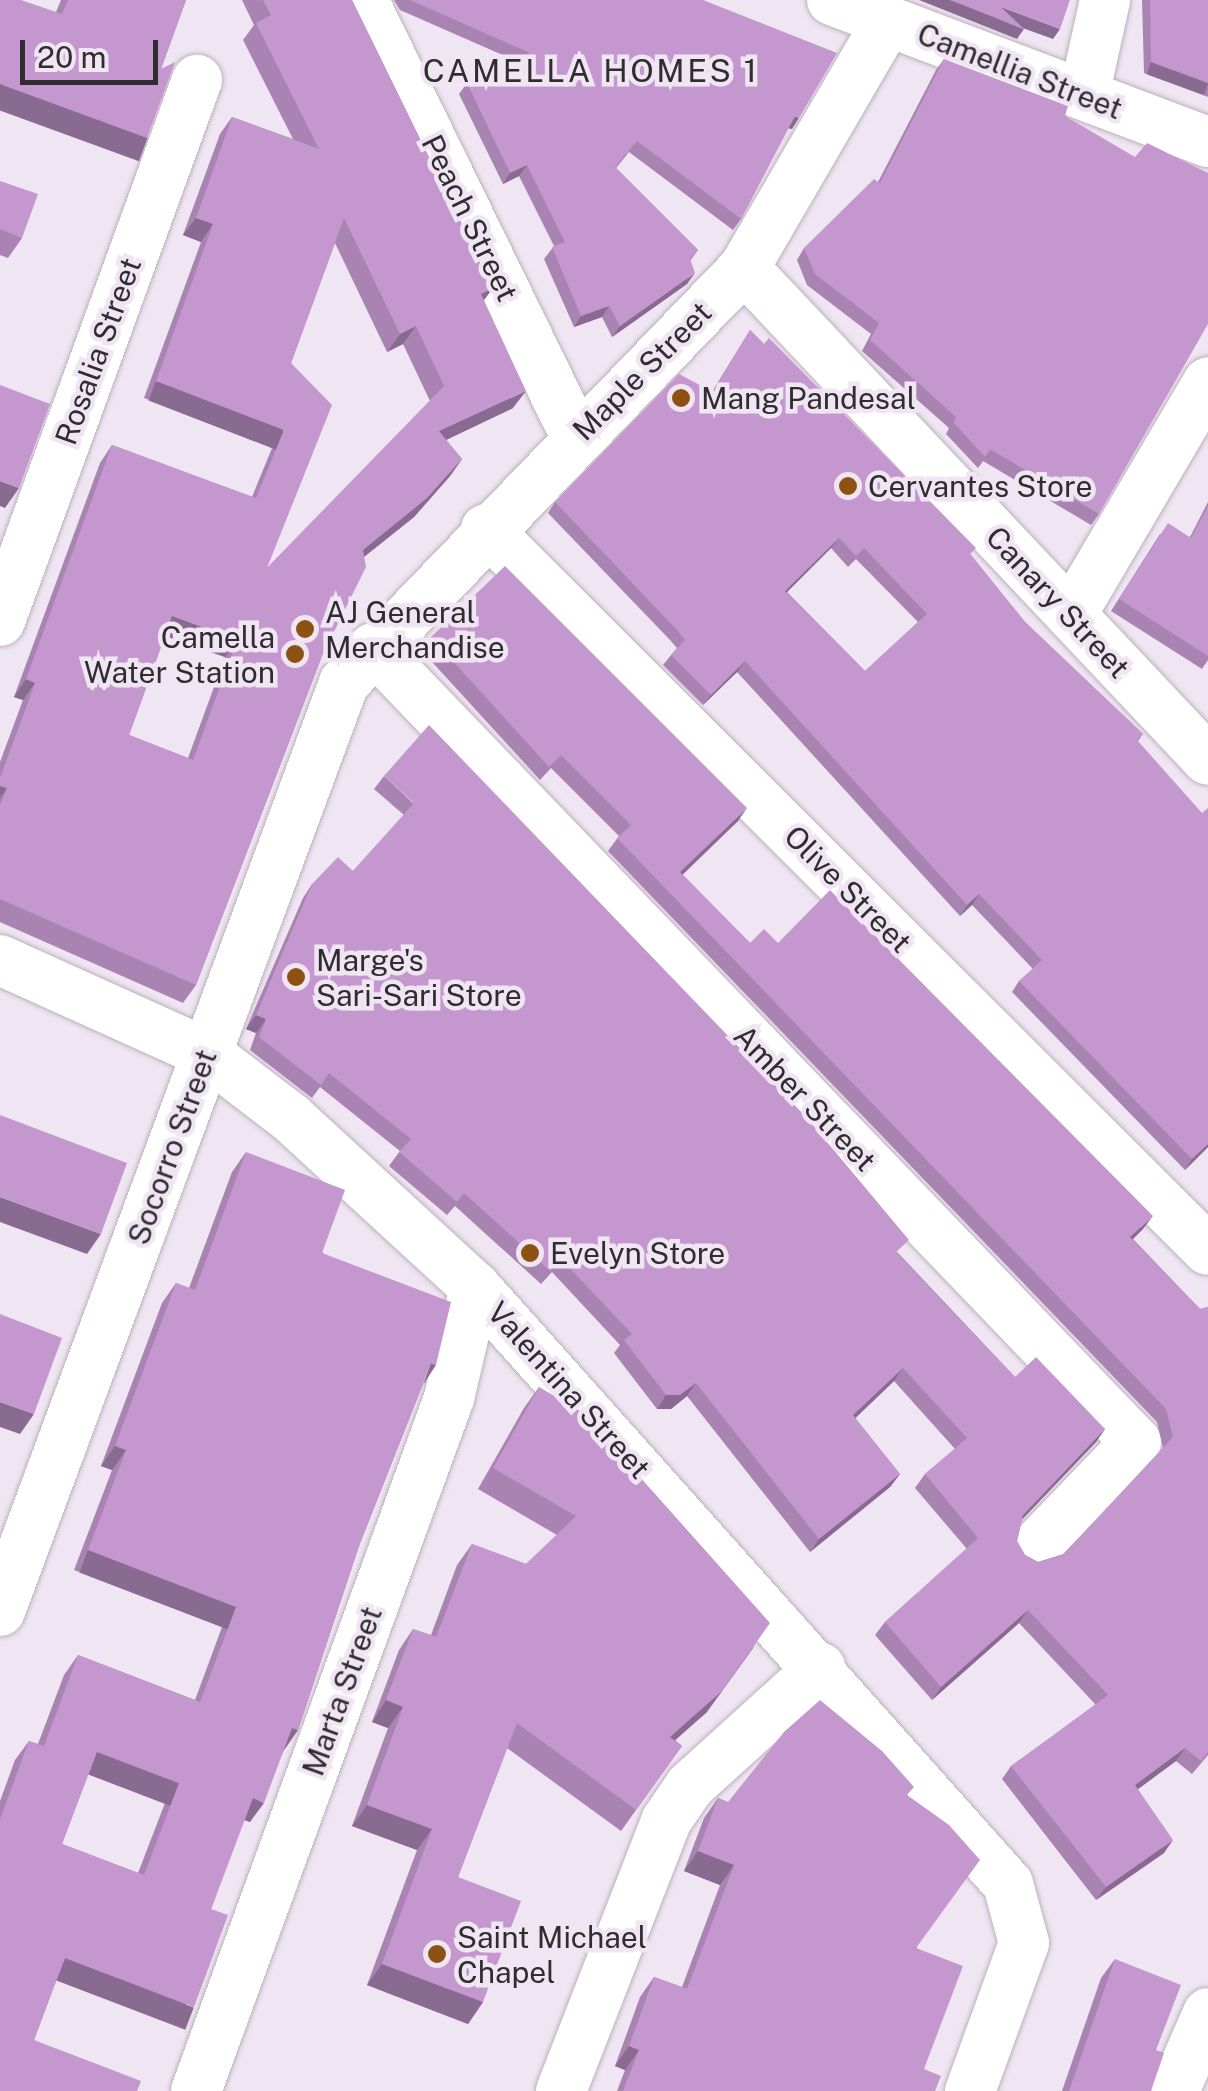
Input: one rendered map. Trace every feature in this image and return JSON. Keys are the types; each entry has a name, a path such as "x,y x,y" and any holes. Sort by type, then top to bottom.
{"street":[{"name":"Peach Street","path":"363,0 576,436"},
{"name":"Camellia Street","path":"832,0 1208,142"},
{"path":"1084,95 1105,0"},
{"name":"Maple Street","path":"358,666 576,436 744,268 888,21"},
{"name":"Rosalia Street","path":"0,621 197,80"},
{"name":"Canary Street","path":"744,268 1208,760"},
{"path":"1071,616 1208,382"},
{"name":"Olive Street","path":"486,529 1199,1224"},
{"name":"Socorro Street","path":"0,1611 206,1053 358,666"},
{"name":"Amber Street","path":"358,666 1136,1442 1035,1547"},
{"name":"Valentina Street","path":"0,960 206,1053 291,1118 475,1287 820,1668 1008,1884 1024,1943 970,2091"},
{"name":"Marta Street","path":"196,2091 449,1398 475,1287"},
{"path":"561,2091 666,1821 690,1786 820,1668"},
{"path":"1174,2091 1208,2013"}],"building":[{"path":"0,0 21,0 62,14 68,0 186,0 161,69 175,62 147,138 0,84"},
{"path":"263,0 352,0 493,288 481,294 526,391 439,431 462,459 426,499 363,550 366,567 322,656 196,985 0,899 0,805 7,788 0,786 0,778 35,683 26,679 112,445 256,498 284,430 156,381 213,224 196,218 232,117 319,149 256,23 271,15","holes":["344,218 400,334 416,326 444,386 267,568 332,405 291,363","172,616 237,640 193,760 129,735"]},
{"path":"410,0 703,0 837,53 799,118 795,116 741,219 637,141 615,167 698,250 690,259 695,273 620,326 609,306 581,316 552,247 565,242 527,165 510,173 467,83 530,53"},
{"path":"950,0 1070,0 1060,29 1001,7 1024,29"},
{"path":"1150,0 1208,0 1208,83 1151,62"},
{"path":"944,59 1068,106 1065,116 1135,157 1147,143 1208,173 1208,324 1099,514 990,449 985,457 954,423 956,417 870,340 879,323 815,274 804,248 874,179 880,183"},
{"path":"0,181 38,194 22,238 0,229"},
{"path":"750,330 764,344 769,338 976,548 970,554 1025,622 1143,734 1137,740 1202,813 1208,808 1208,1144 1192,1159 1019,981 1042,960 979,894 967,905 745,661 711,695 671,655 685,640 677,630 555,502 679,374 713,392","holes":["839,538 856,556 864,548 927,614 865,671 785,591"]},
{"path":"0,385 50,404 19,488 0,481"},
{"path":"1208,506 1208,656 1119,599 1168,523 1191,538"},
{"path":"505,566 747,808 680,872 750,943 764,929 778,943 830,890 1153,1216 1130,1237 1200,1309 1208,1307 1208,1752 1201,1761 1185,1748 1135,1785 1173,1840 1106,1887 1011,1766 1108,1695 1028,1610 941,1687 885,1622 978,1538 925,1474 967,1438 903,1368 853,1415 900,1474 819,1539 696,1383 680,1395 666,1395 624,1340 632,1334 561,1259 550,1271 464,1193 457,1202 399,1152 411,1139 329,1073 321,1085 259,1037 266,1019 256,1015 312,884 338,857 353,871 414,803 384,776 429,725 807,1118 909,1240 896,1252 1015,1377 1036,1357 1105,1429 1023,1515 1017,1541 1025,1555 1038,1562 1064,1554 1173,1437 1166,1409 617,838 631,825 561,755 549,767 431,637"},
{"path":"0,1115 127,1163 101,1234 0,1197"},
{"path":"246,1152 345,1190 322,1253 451,1302 436,1365 431,1363 359,1546 298,1730 292,1728 264,1803 253,1798 211,1909 228,1915 194,2007 65,1958 34,2040 141,2081 137,2091 0,2091 0,1819 29,1741 44,1746 78,1655 200,1702 236,1607 88,1550 126,1450 115,1446 176,1283 195,1290","holes":["97,1752 179,1783 144,1875 62,1844"]},
{"path":"0,1314 62,1338 34,1414 0,1402"},
{"path":"539,1387 582,1412 770,1623 722,1691 670,1737 682,1746 636,1810 517,1723 458,1877 521,1901 483,2002 382,1964 432,1829 367,1805 403,1707 386,1700 413,1629 436,1637 472,1544 526,1564 576,1516 493,1468"},
{"path":"820,1700 882,1751 914,1787 907,1795 949,1825 980,1860 916,1948 963,1966 924,2069 941,2076 935,2091 623,2091 639,2050 629,2046 654,1977 687,1989 734,1865 698,1851 718,1798 728,1802 784,1732"},
{"path":"1115,1959 1181,1985 1156,2050 1164,2053 1151,2091 1069,2091"}],"place":[{"name":"Mang Pandesal","path":"681,398"},
{"name":"Cervantes Store","path":"848,486"},
{"name":"AJ General Merchandise","path":"305,629"},
{"name":"Camella Water Station","path":"295,654"},
{"name":"Marge's Sari-Sari Store","path":"296,977"},
{"name":"Evelyn Store","path":"530,1253"},
{"name":"Saint Michael Chapel","path":"437,1954"}],"district":[{"name":"CAMELLA HOMES 1","path":"591,71"}]}
